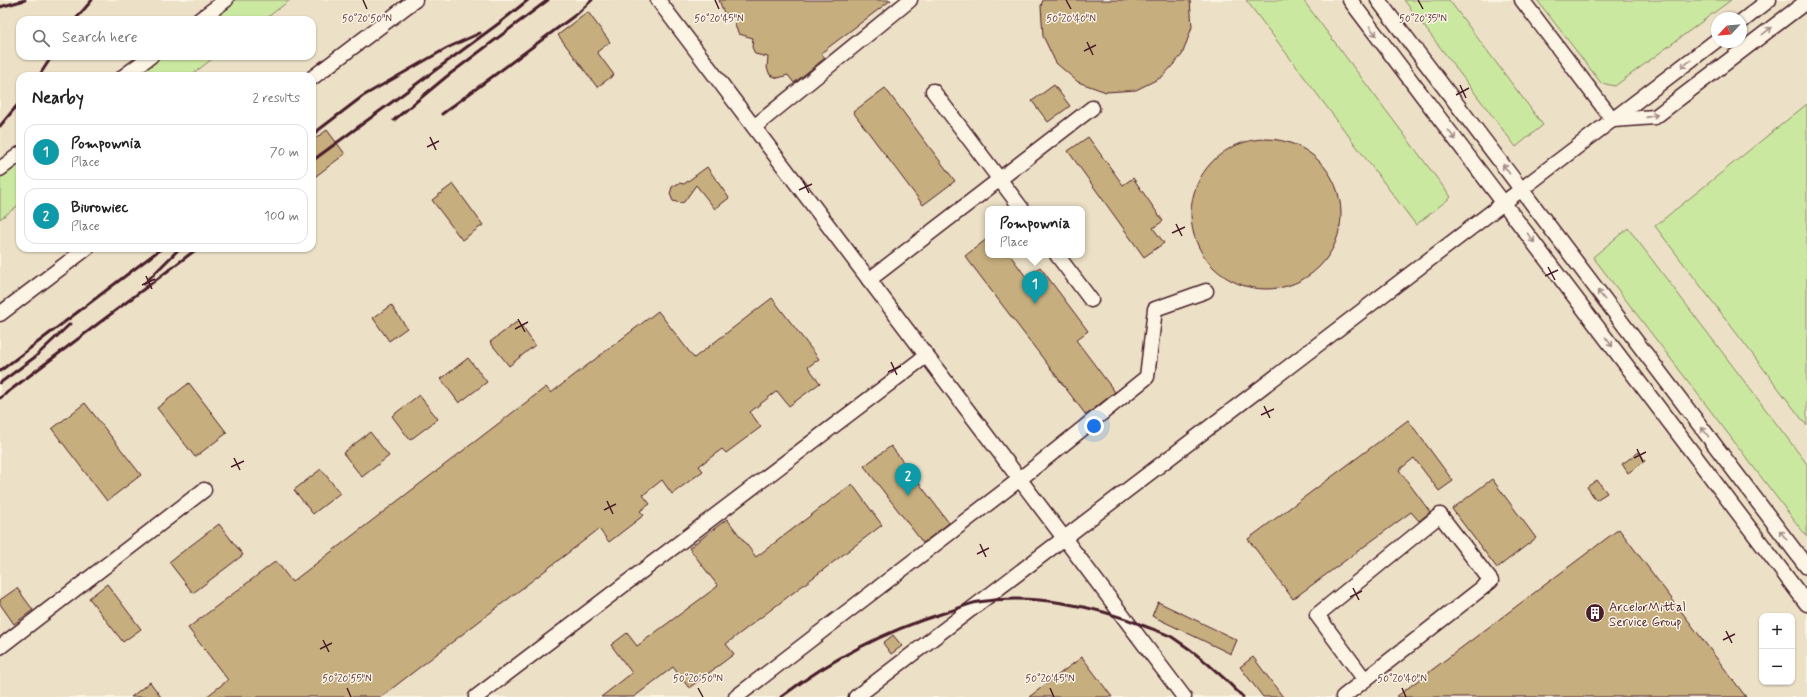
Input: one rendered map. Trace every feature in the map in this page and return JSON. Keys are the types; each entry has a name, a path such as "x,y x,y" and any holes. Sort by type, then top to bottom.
{"lane":[{"path":"204,16 226,0"},
{"path":"316,75 415,0"},
{"path":"658,0 1184,697"},
{"path":"754,127 910,0"},
{"path":"1350,0 1807,604"},
{"path":"1378,0 1807,567"},
{"path":"1522,0 1613,120"},
{"path":"1747,17 1770,0"},
{"path":"1613,120 1655,117 1807,0"},
{"path":"856,697 1711,45"},
{"path":"129,72 146,60"},
{"path":"933,91 1020,206"},
{"path":"869,280 1092,108"},
{"path":"0,169 16,157"},
{"path":"0,314 82,252"},
{"path":"1059,258 1092,300"},
{"path":"736,697 1020,479 1147,377 1155,309 1206,291"},
{"path":"476,697 927,355"},
{"path":"0,647 204,490"},
{"path":"1343,697 1366,680 1491,581 1440,515 1317,615 1366,680"}],"shaded area":[{"path":"0,0 1807,0 1807,697 0,697"}],"green space":[{"path":"234,0 290,0 269,16 213,16"},
{"path":"1246,0 1303,0 1451,197 1416,225"},
{"path":"1404,0 1449,0 1543,125 1516,147"},
{"path":"1537,0 1731,0 1715,12 1711,12 1711,15 1615,86 1601,83"},
{"path":"155,60 211,60 195,72 139,72"},
{"path":"1807,104 1807,426 1655,226"},
{"path":"16,165 16,207 0,219 0,177"},
{"path":"1628,228 1807,464 1807,537 1593,257"}],"building":[{"path":"719,0 891,0 821,53 825,58 794,83 788,75 778,78 770,75 767,68 768,57 755,54 752,47 753,38 739,34 735,26 736,16 724,13"},
{"path":"1043,0 1190,0 1192,27 1182,55 1162,77 1136,90 1106,92 1078,82 1056,63 1043,36 1041,6"},
{"path":"588,12 610,42 597,52 614,75 597,87 558,35"},
{"path":"1054,85 1070,106 1048,122 1032,101"},
{"path":"885,88 955,181 923,205 853,112"},
{"path":"327,130 345,154 316,176 316,138"},
{"path":"1088,137 1123,185 1133,178 1163,221 1153,228 1164,243 1144,257 1068,151"},
{"path":"1259,139 1273,139 1288,142 1301,148 1314,156 1324,166 1338,192 1341,214 1340,229 1335,243 1324,262 1314,272 1288,286 1273,289 1259,289 1244,286 1231,280 1218,272 1208,262 1194,236 1191,221 1191,207 1194,192 1200,179 1208,166 1218,156 1244,142"},
{"path":"707,167 729,198 715,209 696,185 684,202 680,203 673,201 670,194 672,187 679,183 684,184"},
{"path":"453,184 483,225 462,240 432,200"},
{"path":"985,240 985,258 1012,258 1026,277 1040,267 1088,331 1076,340 1115,392 1086,415 965,256"},
{"path":"772,298 819,359 808,367 820,383 789,406 777,391 750,412 761,427 726,453 722,449 699,466 703,471 672,494 662,480 643,495 650,504 640,511 644,515 609,542 599,529 381,697 206,697 228,680 188,628 276,561 292,582 546,387 551,393 658,311 694,358"},
{"path":"391,305 407,328 389,341 373,318"},
{"path":"518,321 535,345 509,366 490,342"},
{"path":"468,358 487,382 459,403 441,379"},
{"path":"189,383 227,433 195,457 157,408"},
{"path":"419,395 438,419 410,440 392,416"},
{"path":"85,403 141,475 107,501 52,429"},
{"path":"1408,420 1453,481 1439,491 1414,458 1399,470 1430,512 1419,521 1411,512 1293,599 1248,539"},
{"path":"370,432 389,456 362,477 343,453"},
{"path":"891,446 949,523 923,543 864,466"},
{"path":"1639,452 1645,461 1628,473 1622,464"},
{"path":"321,469 340,493 313,514 294,490"},
{"path":"1492,479 1536,538 1497,568 1452,509"},
{"path":"1597,480 1607,493 1596,500 1587,487"},
{"path":"852,484 882,525 726,644 734,654 689,688 673,667 634,697 601,697 632,673 611,645 627,633 637,646 718,586 689,548 727,519 756,557"},
{"path":"219,524 243,555 193,593 169,562"},
{"name":"ArcelorMittal Service Group","path":"1619,529 1746,697 1396,697"},
{"path":"107,584 141,629 123,642 89,598"},
{"path":"17,588 33,610 14,624 0,604 0,600"},
{"path":"1158,602 1237,640 1231,654 1152,616"},
{"path":"893,635 902,646 891,654 883,643"},
{"path":"1082,657 1112,697 1029,697"},
{"path":"1253,657 1283,697 1263,697 1240,667"},
{"path":"150,682 161,697 131,697"}],"railway":[{"path":"0,7 25,0"},
{"path":"78,16 92,0"},
{"path":"316,158 498,24 528,0"},
{"path":"394,120 446,77 548,0"},
{"path":"442,114 578,13 592,0"},
{"path":"316,132 363,96 447,48 480,33"},
{"path":"42,72 49,60"},
{"path":"0,126 16,107"},
{"path":"0,371 157,252"},
{"path":"144,284 176,252"},
{"path":"0,398 193,252"},
{"path":"0,383 35,357 70,324"},
{"path":"781,697 819,671 859,648 922,620 978,602 1020,599 1042,600 1086,607 1166,634 1201,658 1218,672 1243,697"}],"place":[{"name":"Pompownia","path":"1035,304"},
{"name":"Biurowiec","path":"908,496"},
{"name":"ArcelorMittal Service Group","path":"1595,613"}]}
